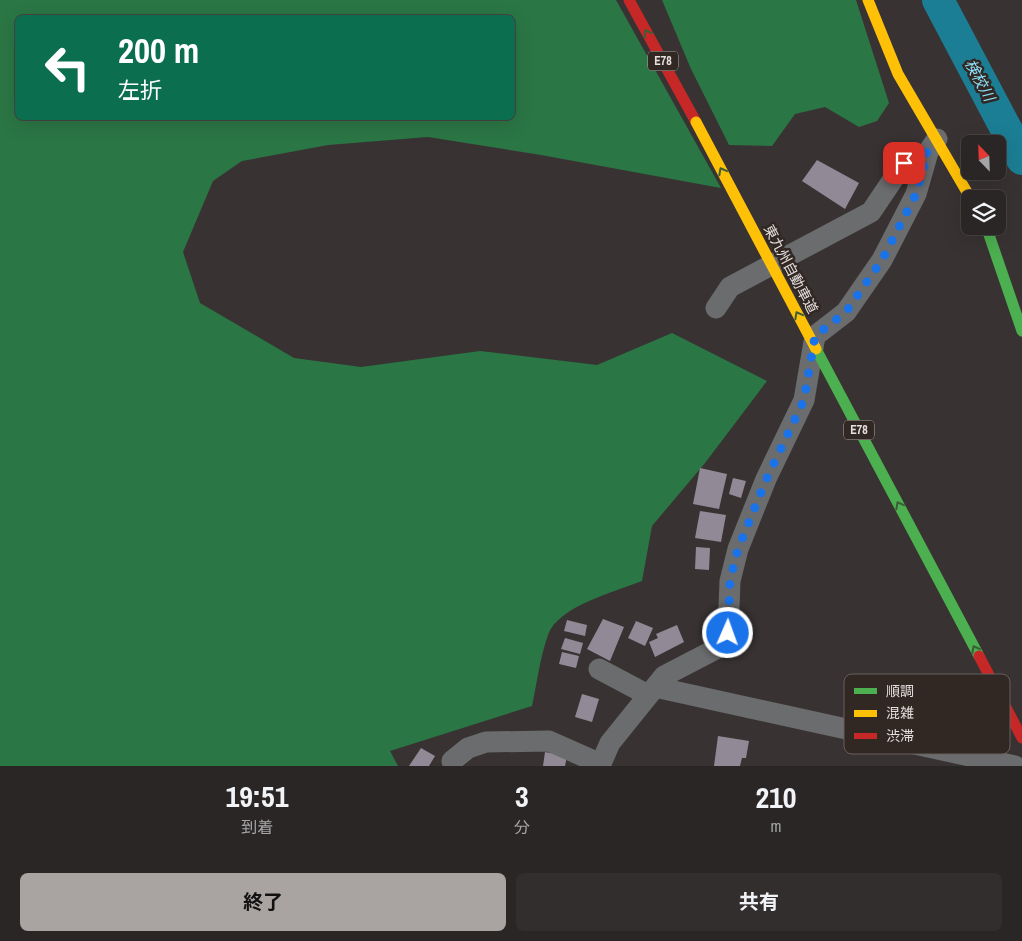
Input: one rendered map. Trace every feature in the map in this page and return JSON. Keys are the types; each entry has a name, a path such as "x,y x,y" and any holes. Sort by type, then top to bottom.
{"main road":[{"name":"東九州自動車道","path":"630,0 988,674"},
{"path":"876,2 898,74 932,146 964,190"},
{"path":"989,235 1022,331"},
{"name":"東九州自動車道","path":"778,249 788,267"},
{"name":"東九州自動車道","path":"816,319 830,346"},
{"name":"東九州自動車道","path":"1010,715 1022,738"}],"street":[{"path":"716,308 730,287 871,212 904,163 932,146"},
{"path":"452,761 468,748 486,742 549,741 601,765 610,743 664,676 716,649 728,633 730,580 738,549 766,480 804,400 815,336 846,312 882,260 916,194 932,146"},
{"path":"599,669 652,691 844,728"},
{"path":"963,754 1015,766"}],"green space":[{"path":"0,0 616,0 721,188 541,155 428,137 328,145 242,161 213,181 183,252 200,303 294,358 361,367 480,351 597,365 672,333 767,381 705,463 652,526 642,581 603,595 575,608 554,625 548,635 543,652 532,706 390,751 398,766 0,766"},
{"path":"662,0 856,0 889,103 877,121 859,127 825,107 795,114 772,146 729,145 691,69"}],"building":[{"path":"817,160 859,183 845,209 802,181"},
{"path":"700,468 727,474 719,509 693,504"},
{"path":"733,478 746,481 741,498 729,494"},
{"path":"700,511 726,515 721,542 695,538"},
{"path":"696,547 710,548 709,570 695,569"},
{"path":"603,619 624,627 610,661 587,649"},
{"path":"567,620 587,625 585,636 564,631"},
{"path":"636,621 653,628 645,646 628,638"},
{"path":"677,625 684,642 655,657 649,642 658,638 656,634"},
{"path":"565,638 583,643 580,654 561,649"},
{"path":"562,652 579,656 576,668 559,664"},
{"path":"582,694 599,699 592,722 575,717"},
{"path":"718,736 749,741 746,758 742,758 740,766 714,766"},
{"path":"421,748 435,756 429,766 409,766"},
{"path":"545,752 567,756 565,766 543,766"}],"waterway":[{"name":"検校川","path":"938,0 1022,159"}],"traffic: fast":[{"path":"989,235 1022,331"},
{"path":"816,349 979,656"}],"traffic: slow":[{"path":"868,0 898,74 966,190"},
{"path":"696,122 816,349"}],"traffic: jam":[{"path":"629,0 696,122"},
{"path":"979,656 988,674"},
{"path":"1010,715 1022,738"}],"route":[{"path":"728,633 730,580 738,549 766,480 804,400 815,336 846,312 882,260 916,194 928,152 904,163"}]}
